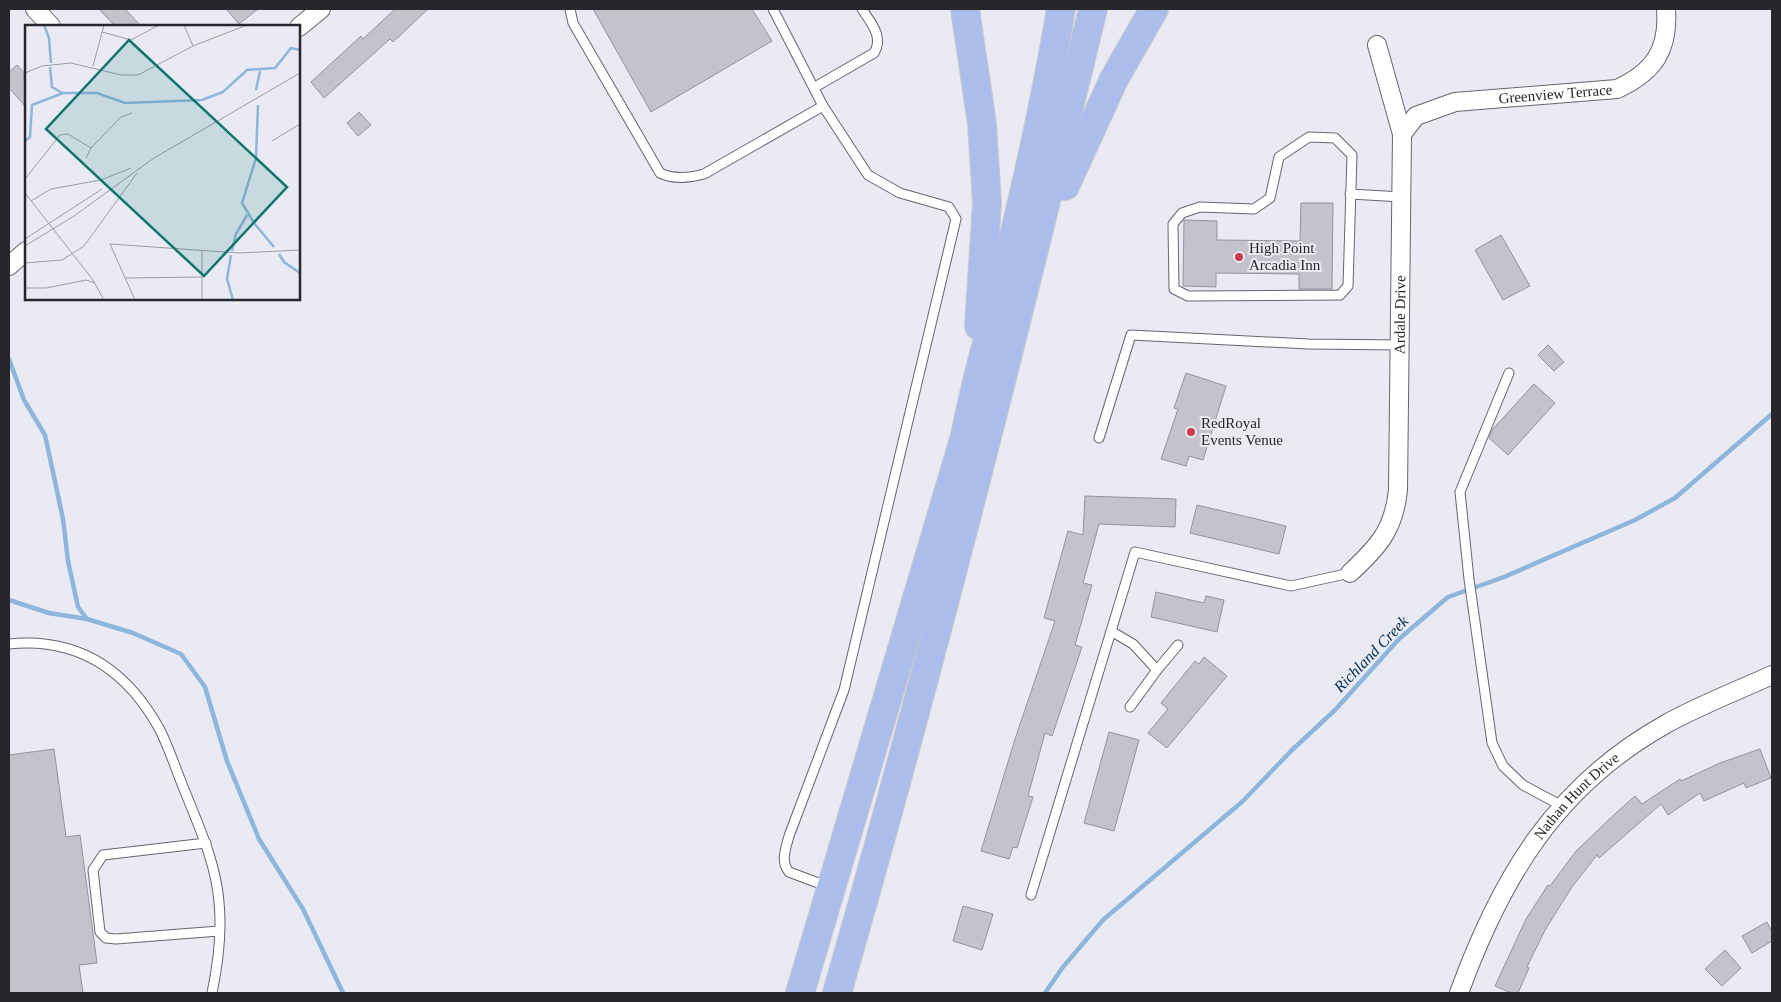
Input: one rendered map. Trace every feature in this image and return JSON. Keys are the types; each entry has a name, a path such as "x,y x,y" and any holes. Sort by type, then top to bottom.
{"highway":[{"path":"965,9 982,124 986,203 976,380"},
{"path":"800,993 965,436 976,380 1004,278 1047,92 1061,9"},
{"path":"837,993 884,830 1024,295 1093,9"},
{"path":"1024,295 1046,251 1060,196 1079,151 1114,79 1154,9"}],"street":[{"path":"35,9 50,25"},
{"path":"300,26 321,9"},
{"name":"Greenview Terrace","path":"1402,134 1416,116 1456,102 1617,89 1634,81 1647,71 1658,57 1666,39 1666,9"},
{"name":"Ardale Drive","path":"1350,573 1382,541 1390,526 1396,505 1401,345 1402,134 1377,45"},
{"path":"9,266 25,252"},
{"name":"Nathan Hunt Drive","path":"1459,993 1482,933 1506,883 1534,841 1562,806 1583,784 1645,737 1692,711 1772,675"}],"lane":[{"path":"570,9 573,22 660,173 665,175 683,178 704,174 823,106"},
{"path":"773,9 815,87 823,106 868,175 888,188 900,193 949,207 956,219 844,690 789,836 784,858 785,868 789,872 832,888"},
{"path":"815,87 874,53 879,40 862,9"},
{"path":"1309,137 1335,138 1352,154 1350,194 1348,286 1340,295 1188,296 1174,289 1173,224 1182,213 1200,206 1254,209 1270,198 1279,157 1309,137"},
{"path":"1350,194 1402,197"},
{"path":"1100,438 1131,335 1308,344 1401,345"},
{"path":"1510,373 1460,492 1468,579 1492,743 1503,766 1523,784 1562,806"},
{"path":"1031,896 1135,552 1291,586 1350,573"},
{"path":"1111,631 1133,644 1157,670"},
{"path":"9,644 24,642 64,646 92,656 110,669 136,695 160,731 211,854 220,902 217,966 212,993"},
{"path":"1130,707 1178,645"},
{"path":"206,843 103,855 93,870 100,932 106,938 116,939 218,930"}],"building":[{"path":"99,9 125,9 140,25 114,25"},
{"path":"226,9 258,9 239,24"},
{"path":"395,9 428,9 393,42 390,39 324,98 311,82 361,36 363,39"},
{"path":"593,9 752,9 772,41 651,112"},
{"path":"17,65 25,74 25,106 9,88 9,72"},
{"path":"359,112 371,125 358,136 347,123"},
{"name":"High Point Arcadia Inn","path":"1301,203 1333,203 1332,289 1299,289 1299,274 1216,273 1216,287 1183,286 1184,220 1217,221 1217,240 1300,241"},
{"path":"1501,235 1530,286 1503,300 1475,250"},
{"path":"1548,345 1564,362 1554,371 1538,355"},
{"name":"RedRoyal Events Venue","path":"1186,373 1226,386 1203,460 1189,456 1186,466 1161,459 1178,409 1174,408"},
{"path":"1534,384 1555,403 1508,455 1489,438 1493,429"},
{"path":"1085,496 1176,499 1175,527 1099,524 1083,583 1092,585 1075,645 1082,647 1052,736 1045,733 1028,796 1033,797 1017,848 1013,847 1009,859 981,851 1015,739 1055,621 1044,618 1068,531 1083,535"},
{"path":"1197,505 1286,526 1279,554 1190,533"},
{"path":"1156,592 1204,603 1206,596 1224,600 1217,632 1151,617"},
{"path":"1204,657 1227,676 1167,748 1148,733 1168,709 1161,703 1195,661 1199,664"},
{"path":"1109,732 1139,740 1114,831 1084,823"},
{"path":"54,749 66,837 80,835 97,963 79,965 83,993 9,993 9,755"},
{"path":"1760,749 1771,778 1746,788 1744,783 1704,801 1700,793 1668,815 1661,804 1599,858 1597,855 1572,887 1545,930 1527,967 1529,968 1518,993 1511,993 1495,986 1526,919 1548,885 1550,886 1576,851 1617,812 1635,796 1642,804 1680,779 1681,781 1720,763"},
{"path":"963,906 993,914 982,950 953,941"},
{"path":"1767,922 1772,932 1772,941 1752,953 1742,936"},
{"path":"1725,950 1741,968 1722,986 1705,969"}],"waterway":[{"path":"9,359 24,400 45,435 63,519 68,561 78,607 87,619"},
{"name":"Richland Creek","path":"1045,993 1063,967 1103,920 1243,801 1291,751 1335,710 1399,639 1448,597 1504,577 1635,520 1675,498 1772,414"},
{"path":"9,600 49,613 87,619 133,633 181,654 205,687 227,761 259,839 303,909 343,993"}],"place":[{"name":"High Point Arcadia Inn","path":"1239,257"},
{"name":"RedRoyal Events Venue","path":"1191,432"}]}
